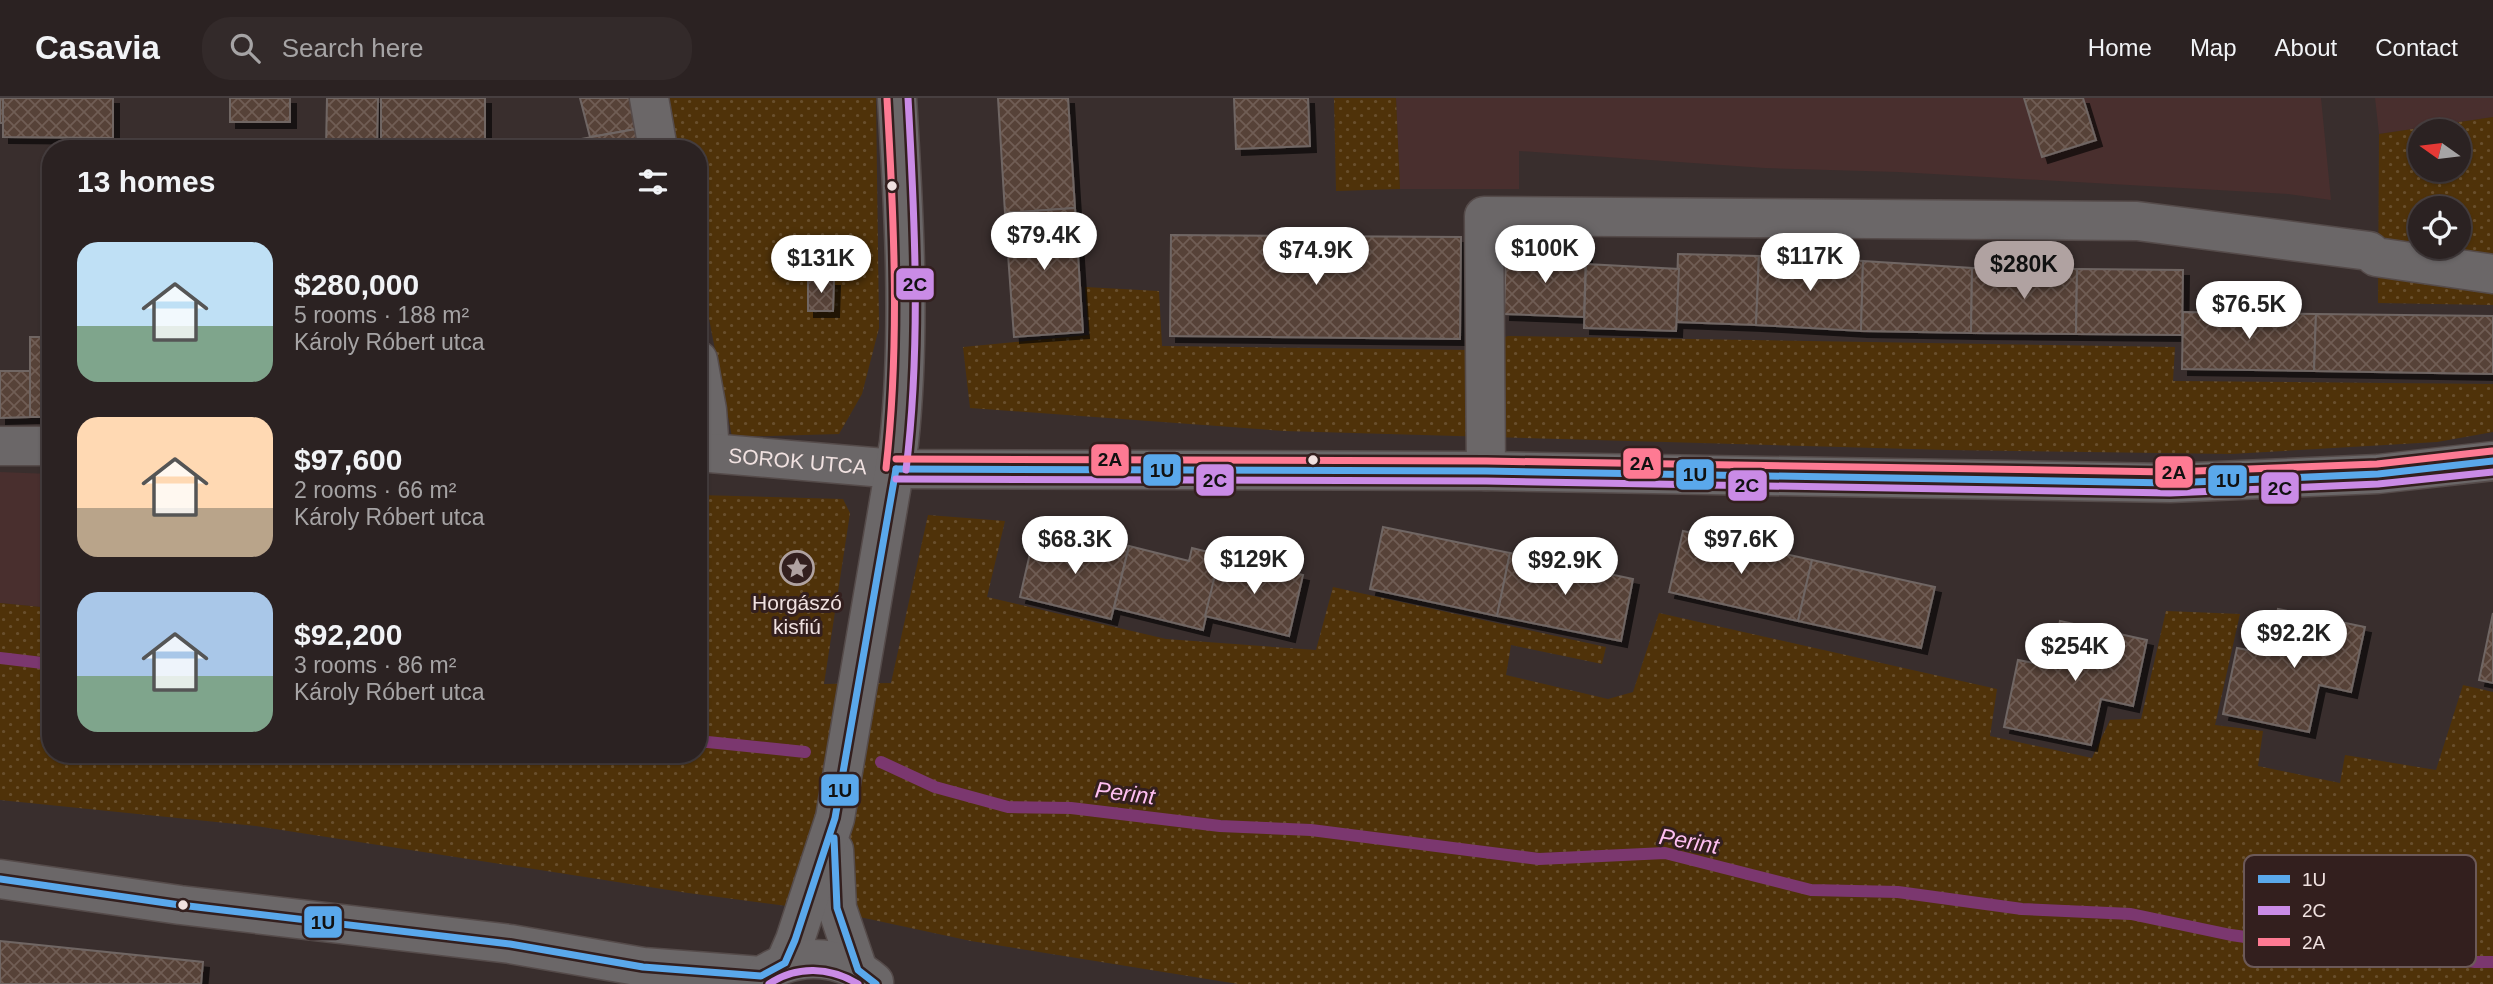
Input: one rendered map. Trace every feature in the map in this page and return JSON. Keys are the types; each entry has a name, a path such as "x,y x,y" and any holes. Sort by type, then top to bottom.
{"street":[{"path":"649,98 657,140"},
{"path":"766,974 795,940 827,865 895,469 904,393 905,325 897,98"},
{"path":"1486,471 1484,216 2137,221 2369,251 2376,257 2493,274"},
{"path":"0,446 42,446"},
{"name":"SOROK UTCA","path":"707,452 895,469 1486,471 2169,483 2378,474 2493,461"},
{"path":"827,865 837,908 867,977"},
{"path":"0,879 180,905 510,944 643,967 766,974 804,959 821,958 867,977"},
{"path":"573,956 619,984"}],"shaded area":[{"path":"667,98 876,98 879,328 862,394 839,434 732,437 707,308 707,140 675,140"},
{"path":"1334,98 1396,98 1400,189 1336,191"},
{"path":"1396,98 2321,98 2331,200 2288,194 1898,172 1765,168 1519,151 1519,189 1400,189"},
{"path":"2375,98 2493,98 2493,117 2471,120 2408,119 2408,130 2379,134"},
{"path":"2493,117 2493,305 2378,303 2379,134 2408,130 2408,182 2471,182 2471,120"},
{"path":"1085,287 1159,291 1162,346 1471,350 1508,336 2175,347 2173,381 2493,384 2493,432 2437,442 2231,454 1947,450 1284,431 970,408 963,347 1089,335"},
{"path":"0,472 42,474 42,607 0,603"},
{"path":"707,495 843,499 850,513 824,684 891,683 928,515 1005,521 987,597 1166,639 1316,650 1333,587 1606,647 1602,664 1511,645 1506,675 1608,699 1633,692 1659,613 1997,689 1990,736 2092,758 2110,720 2141,719 2166,611 2240,614 2215,725 2263,731 2258,766 2340,783 2345,755 2436,770 2463,685 2493,692 2493,984 1238,984 971,941 841,913 688,893 256,826 0,800 0,603 42,607 42,763 707,763"}],"building":[{"path":"0,98 3,98 3,123 0,123"},
{"path":"3,98 113,98 113,138 3,137"},
{"path":"230,98 290,98 290,122 230,122"},
{"path":"327,98 378,98 377,140 326,140"},
{"path":"381,98 485,98 485,140 381,140"},
{"path":"580,98 630,98 636,129 590,137"},
{"path":"998,98 1068,98 1075,208 1005,213"},
{"path":"1234,98 1308,98 1310,146 1236,149"},
{"path":"2024,98 2083,98 2096,140 2042,157"},
{"path":"636,129 638,140 576,140"},
{"path":"1075,208 1083,332 1014,337 1005,213"},
{"path":"1171,235 1461,237 1460,339 1170,336"},
{"path":"1506,253 1586,255 1584,317 1504,314"},
{"path":"1678,254 1759,256 1756,325 1676,322"},
{"path":"1759,256 1863,261 1861,331 1756,325"},
{"path":"1863,261 1972,268 1971,333 1861,331"},
{"path":"1586,264 1679,269 1676,331 1584,328"},
{"path":"1972,268 2077,269 2076,334 1971,333"},
{"path":"2077,269 2183,270 2182,335 2076,334"},
{"path":"808,280 834,280 833,311 808,311"},
{"path":"2183,312 2316,314 2314,371 2182,369"},
{"path":"2316,314 2493,316 2493,374 2314,371"},
{"path":"30,337 42,337 42,417 30,417"},
{"path":"0,371 30,371 30,417 0,418"},
{"path":"1383,527 1510,553 1497,616 1370,589"},
{"path":"1683,531 1812,560 1798,621 1669,592"},
{"path":"1034,536 1106,553 1108,542 1129,546 1111,619 1020,597"},
{"path":"1129,546 1189,561 1192,548 1220,555 1203,630 1114,608"},
{"path":"1510,553 1633,579 1621,641 1497,616"},
{"path":"1220,555 1303,575 1289,636 1205,616"},
{"path":"1812,560 1935,587 1921,648 1798,621"},
{"path":"2278,609 2365,627 2351,692 2319,685 2309,732 2223,714 2237,648 2269,654"},
{"path":"2493,613 2493,683 2479,680"},
{"path":"2060,621 2147,640 2133,706 2101,699 2091,745 2004,727 2018,660 2050,666"},
{"path":"0,941 203,962 201,984 0,984"}],"waterway":[{"name":"Perint","path":"0,658 42,663"},
{"name":"Perint","path":"707,742 805,752"},
{"name":"Perint","path":"881,762 935,787 1008,807 1071,808 1220,826 1311,830 1539,859 1665,853 1811,890 1898,892 2022,909 2131,914 2244,937"},
{"name":"Perint","path":"2476,962 2493,962"}],"transit line":[{"name":"2C","path":"906,470 915,331 908,98"},
{"name":"2A","path":"886,468 894,329 887,99"},
{"name":"2A","path":"896,459 1486,461 2170,472 2377,464 2492,451"},
{"name":"1U","path":"896,469 1486,471 2170,483 2378,474 2493,461"},
{"name":"1U","path":"0,879 180,905 510,944 643,967 761,976 785,963 835,818 896,469"},
{"name":"2C","path":"896,479 1486,481 2170,493 2378,484 2493,472"},
{"name":"1U","path":"834,838 837,908 858,970 876,984"},
{"name":"2C","path":"769,984 791,974 814,970 836,974 858,984"}],"place":[{"name":"Horgászó kisfiú","path":"797,568"}]}
